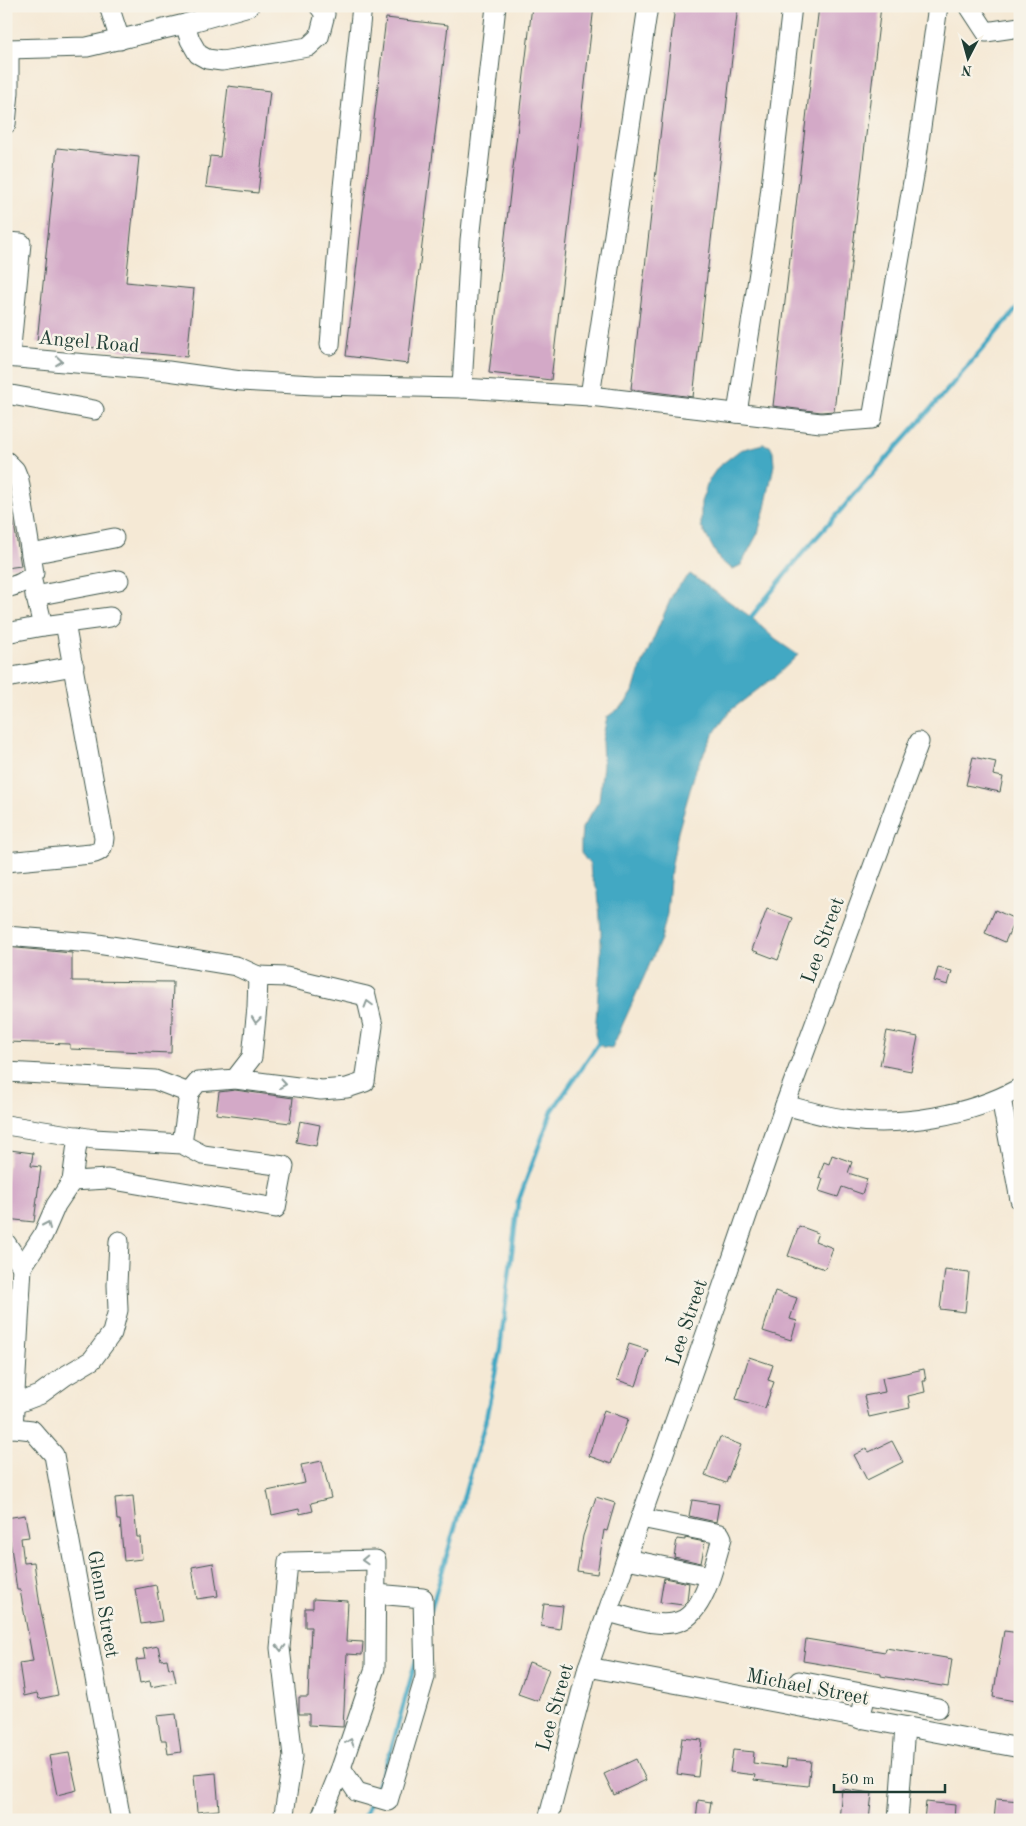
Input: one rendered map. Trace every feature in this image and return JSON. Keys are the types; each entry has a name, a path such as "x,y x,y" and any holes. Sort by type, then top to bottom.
{"street":[{"path":"109,6 120,40"},
{"path":"6,124 9,92 8,49 87,48 249,6"},
{"path":"185,24 190,40 198,54 207,59 222,61 308,47 319,37 324,25 325,14 320,6"},
{"path":"330,345 343,187 362,6"},
{"path":"462,388 470,240 496,6"},
{"path":"590,396 648,6"},
{"path":"737,413 767,221 792,6"},
{"name":"Angel Road","path":"8,357 168,371 241,381 314,385 462,388 590,396 821,423 872,418 915,170 938,6"},
{"path":"969,6 986,32 1020,27"},
{"path":"6,242 21,243 8,357"},
{"path":"6,394 94,410"},
{"path":"6,461 15,470 19,480 34,574 19,585 6,588"},
{"path":"31,554 114,538"},
{"path":"31,577 43,626"},
{"path":"35,596 119,580"},
{"path":"6,633 110,617"},
{"path":"6,862 91,854 99,852 103,848 104,838 65,623"},
{"path":"6,678 74,666"},
{"name":"Lee Street","path":"548,1820 588,1667 719,1297 784,1105 919,742"},
{"path":"6,936 91,943 236,966 258,976 286,977 366,996 373,1026 365,1082 347,1088 321,1090 235,1079 198,1082 189,1093 182,1144"},
{"path":"235,1079 252,1057 258,976"},
{"path":"6,1072 155,1080 189,1093"},
{"path":"784,1105 843,1119 879,1122 926,1119 1001,1098 1020,1088"},
{"path":"1001,1098 1020,1200"},
{"path":"6,1125 94,1139 182,1144 203,1155 284,1166 276,1208 108,1179 72,1181"},
{"path":"10,1427 15,1404 22,1267 43,1235 56,1205 72,1181 78,1136"},
{"path":"15,1404 39,1395 65,1376 92,1360 112,1333 118,1310 117,1285 120,1241"},
{"path":"6,1243 22,1267"},
{"name":"Glenn Street","path":"10,1427 32,1430 54,1455 121,1820"},
{"path":"608,1612 645,1622 666,1624 680,1621 691,1614 702,1598 710,1576 722,1538 720,1534 641,1518"},
{"path":"626,1559 710,1576"},
{"path":"282,1820 293,1756 280,1648 288,1562 376,1560 375,1668 341,1768 320,1820"},
{"path":"341,1768 357,1792 388,1801 425,1677 424,1598 376,1594"},
{"name":"Michael Street","path":"588,1667 1020,1748"},
{"path":"799,1682 938,1708"},
{"path":"860,1718 866,1694"},
{"path":"898,1820 905,1727"}],"water":[{"path":"763,444 770,446 773,452 774,465 765,508 758,533 741,565 733,569 720,561 701,526 701,502 709,480 718,467 740,450"},
{"path":"690,574 751,617 776,640 798,655 777,675 731,710 714,733 696,769 678,832 671,869 667,914 661,939 612,1048 603,1047 598,1044 595,1034 601,954 598,892 591,876 590,865 581,853 582,828 599,801 603,764 602,741 607,717 624,705 633,692 639,672 674,591"}],"building":[{"path":"532,6 594,6 551,380 489,373"},
{"path":"675,6 738,6 693,397 631,389"},
{"path":"819,6 881,6 834,411 821,412 773,406"},
{"path":"386,18 448,25 408,364 346,356"},
{"path":"228,86 270,91 258,193 206,187 210,156 220,157"},
{"path":"57,148 139,157 126,282 194,289 187,357 37,342"},
{"path":"6,518 13,518 21,566 6,568"},
{"path":"973,757 996,762 993,775 1003,777 1000,792 966,785"},
{"path":"767,909 793,918 778,960 752,950"},
{"path":"995,910 1015,919 1005,942 985,933"},
{"path":"6,947 72,953 72,981 173,982 171,1053 70,1049 70,1044 6,1042"},
{"path":"938,968 952,971 948,985 934,981"},
{"path":"887,1031 918,1037 911,1071 880,1065"},
{"path":"235,1090 293,1098 290,1123 216,1114 219,1092"},
{"path":"300,1121 320,1125 316,1146 296,1142"},
{"path":"10,1150 33,1153 31,1166 41,1167 34,1222 6,1219 6,1181"},
{"path":"832,1155 852,1162 848,1173 867,1179 862,1194 842,1187 838,1197 819,1191 823,1179 819,1178 824,1162 829,1164"},
{"path":"799,1226 818,1233 815,1241 833,1248 825,1269 788,1256"},
{"path":"945,1270 969,1273 965,1312 940,1309"},
{"path":"775,1291 797,1298 790,1319 797,1321 791,1340 763,1331"},
{"path":"629,1344 648,1350 636,1386 617,1380"},
{"path":"749,1357 773,1365 768,1380 774,1382 765,1408 736,1399"},
{"path":"924,1369 926,1381 923,1381 925,1392 908,1396 910,1408 869,1417 864,1396 885,1392 882,1378"},
{"path":"604,1410 628,1419 611,1464 589,1456"},
{"path":"720,1437 741,1445 726,1483 705,1475"},
{"path":"892,1441 903,1462 867,1480 854,1455 867,1448 869,1452"},
{"path":"322,1461 331,1498 311,1503 313,1511 300,1514 299,1509 272,1515 267,1491 305,1483 301,1465"},
{"path":"133,1496 137,1537 140,1537 142,1559 124,1561 120,1520 117,1520 115,1498"},
{"path":"596,1497 615,1503 607,1531 604,1530 597,1574 577,1571 583,1536"},
{"path":"692,1500 719,1504 716,1522 689,1516"},
{"path":"25,1515 29,1537 21,1538 24,1563 34,1562 40,1606 58,1695 39,1699 37,1693 24,1696 19,1663 33,1661 20,1590 17,1590 10,1540 6,1541 6,1518"},
{"path":"685,1538 705,1542 701,1563 674,1557 677,1539 685,1540"},
{"path":"213,1563 218,1596 197,1599 192,1567"},
{"path":"664,1578 689,1583 687,1601 683,1605 660,1602"},
{"path":"156,1585 162,1621 141,1624 135,1589"},
{"path":"313,1599 348,1601 346,1641 363,1642 362,1655 347,1654 343,1727 309,1725 309,1714 299,1714 299,1697 308,1697 311,1627 305,1627 305,1608 313,1608"},
{"path":"544,1604 563,1606 560,1629 541,1626"},
{"path":"1004,1631 1020,1633 1020,1702 993,1697"},
{"path":"806,1639 885,1652 886,1648 952,1659 948,1687 803,1661"},
{"path":"158,1646 161,1660 167,1659 169,1669 173,1668 176,1682 151,1687 150,1681 140,1683 136,1660 145,1659 143,1649"},
{"path":"529,1662 549,1669 538,1701 518,1694"},
{"path":"176,1714 181,1752 168,1754 166,1740 161,1740 157,1716"},
{"path":"682,1738 702,1740 698,1777 677,1774"},
{"path":"733,1750 754,1752 753,1763 786,1767 787,1759 811,1761 808,1786 754,1780 755,1775 730,1772"},
{"path":"69,1753 77,1790 57,1795 49,1756"},
{"path":"636,1759 646,1780 614,1795 604,1774"},
{"path":"216,1773 219,1810 197,1812 194,1775"},
{"path":"842,1789 872,1793 869,1820 839,1820"},
{"path":"996,1799 1020,1801 1018,1820 994,1820"},
{"path":"698,1800 711,1802 708,1820 696,1820"},
{"path":"926,1802 955,1805 954,1820 924,1820"}],"waterway":[{"path":"747,622 800,556 1020,305"},
{"path":"431,1610 485,1423 500,1349 518,1202 552,1111 598,1044 599,1039"},
{"path":"375,1791 391,1750 417,1656"},
{"path":"362,1820 371,1801"}]}
